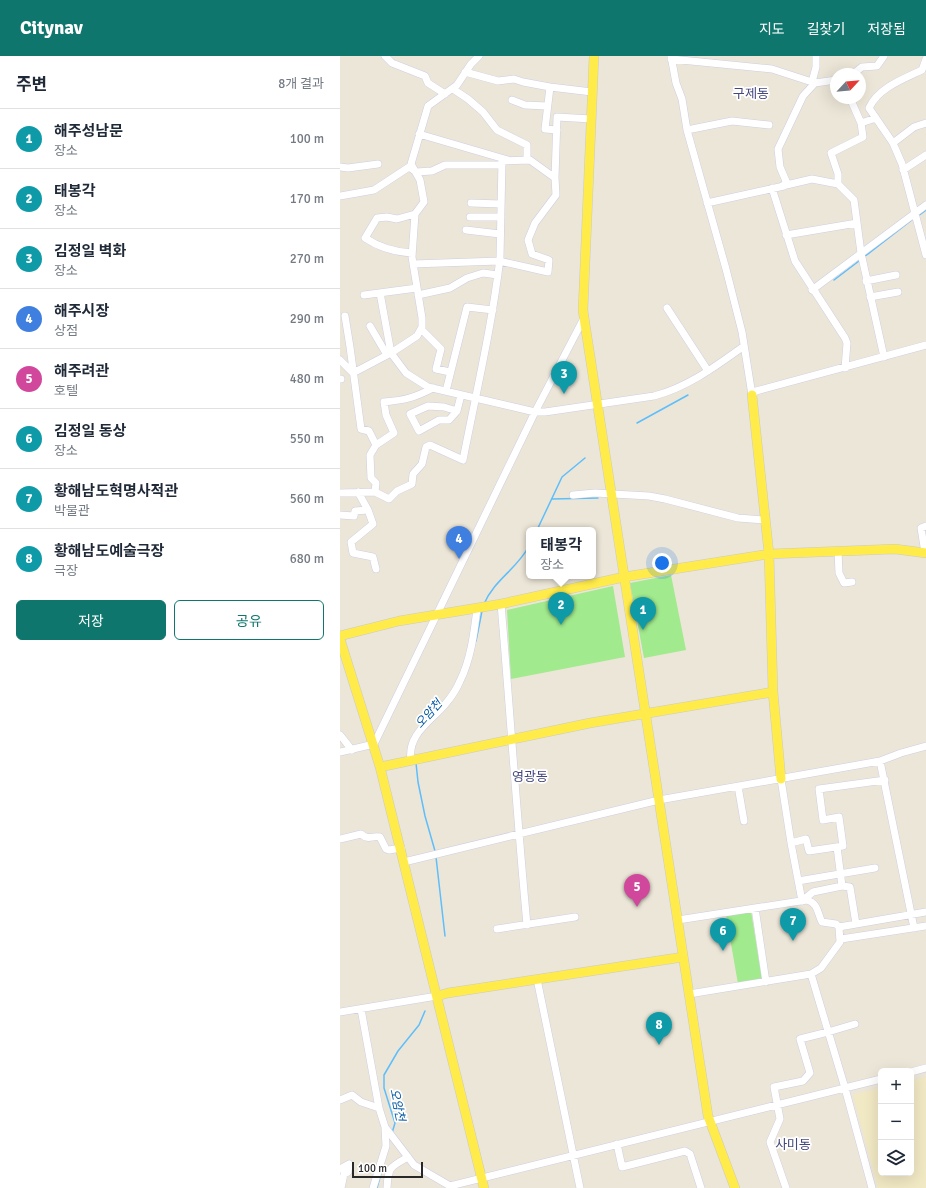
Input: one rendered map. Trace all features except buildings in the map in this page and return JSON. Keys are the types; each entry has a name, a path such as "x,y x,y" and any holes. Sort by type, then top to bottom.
{"main road":[{"path":"594,56 583,310 709,1122 735,1188"},
{"path":"752,395 769,554 773,692 781,779"},
{"path":"484,1188 374,744 342,650 340,637 399,621 488,607 624,577 769,554 895,548 926,555"},
{"path":"380,767 590,723 773,692"},
{"path":"437,996 448,993 684,957"}],"street":[{"path":"385,56 392,63 425,76 428,82 445,94"},
{"path":"353,373 389,354 417,336 421,329 422,318 412,253 415,214 424,202 420,180 411,164 428,106 457,86 465,72 479,56"},
{"path":"784,186 786,182 780,167 778,149 803,96 813,83 816,67 816,56"},
{"path":"861,68 877,66 884,56"},
{"path":"752,395 744,346 733,296 687,130 682,99 676,82 671,58 772,69 813,83 830,81"},
{"path":"926,59 925,70 890,86 873,101 869,108 893,144 903,170 916,216 924,234 926,255"},
{"path":"465,72 498,81 514,79 550,87 592,92"},
{"path":"550,87 545,129 557,130"},
{"path":"452,89 468,99 483,112 497,130 527,145 527,160"},
{"path":"512,100 525,105 547,106"},
{"path":"838,184 838,174 831,153 863,137 861,123 853,104"},
{"path":"413,264 500,260 548,272 549,260 532,254 528,240 535,223 556,195 555,178 557,117 591,119"},
{"path":"861,123 876,118"},
{"path":"687,130 732,121 769,125"},
{"path":"893,144 914,127 926,123"},
{"path":"419,134 510,161"},
{"path":"903,170 926,155"},
{"path":"340,493 375,492 389,499 397,491 412,484 413,474 422,464 426,447 430,445 463,460 493,310 500,260 502,161 530,160 555,178"},
{"path":"340,167 348,168 378,164"},
{"path":"340,196 374,190 409,168 416,172 432,172 445,165 502,165"},
{"path":"707,203 812,179 838,184 854,200 866,281 884,357"},
{"path":"772,188 794,261 845,338 847,343 845,368"},
{"path":"471,203 501,204"},
{"path":"812,290 861,253 916,216 926,205"},
{"path":"412,253 387,250 365,238 377,218 387,217 397,219 415,214"},
{"path":"470,216 501,217"},
{"path":"786,235 857,223"},
{"path":"466,230 500,234"},
{"path":"364,296 380,293 418,292 450,288 467,278 483,273 498,275"},
{"path":"866,281 896,275"},
{"path":"870,297 898,292"},
{"path":"380,293 389,354"},
{"path":"446,391 466,307 493,310"},
{"path":"667,308 708,371"},
{"path":"344,316 360,430 369,431 376,445"},
{"path":"340,752 374,744 535,412 584,318"},
{"path":"370,326 389,354 406,373 428,387 535,412 546,412 667,393 688,384 744,346"},
{"path":"421,329 441,349 436,369 450,372"},
{"path":"752,395 756,391 926,345"},
{"path":"340,360 353,373"},
{"path":"375,492 376,482 371,478 370,455 376,445 394,433 386,415 384,402 399,401 416,397 433,388"},
{"path":"457,411 444,407 428,406 410,414 419,431 439,420 449,420 457,411 460,395"},
{"path":"358,492 368,510 373,524 351,542 353,553 373,557 376,568"},
{"path":"573,495 595,493 649,496 738,518 765,520"},
{"path":"340,515 354,516 355,511 368,510"},
{"path":"926,526 921,528 926,555"},
{"path":"838,551 840,573 844,583 852,582"},
{"path":"501,604 527,925"},
{"path":"414,759 410,752 412,744 423,726 447,702 461,680 471,650 477,609"},
{"path":"340,735 352,750"},
{"path":"404,862 659,800 880,761 901,752 926,746"},
{"path":"880,761 914,928"},
{"path":"781,779 802,901"},
{"path":"791,843 806,839 809,850 843,846 839,817 823,820 819,789 885,780"},
{"path":"738,786 744,821"},
{"path":"340,839 361,834 365,838 377,836 380,837 386,849 401,848"},
{"path":"836,847 842,886"},
{"path":"798,881 875,868"},
{"path":"802,901 812,892 842,886 850,887 856,924"},
{"path":"678,920 802,901 810,901 817,907 822,922 836,924 839,927 926,912"},
{"path":"755,908 766,982"},
{"path":"497,929 575,918"},
{"path":"841,939 926,926"},
{"path":"689,994 811,974 822,968 839,945 841,939 839,927"},
{"path":"811,974 845,1088 872,1188"},
{"path":"537,979 580,1188"},
{"path":"340,1012 437,996"},
{"path":"361,1009 378,1108 387,1130 414,1166 450,1186 878,1080"},
{"path":"786,1188 770,1142 780,1118 774,1087 803,1081 810,1072 800,1039 855,1024"},
{"path":"914,1071 926,1068"},
{"path":"340,1100 352,1095 361,1102 378,1108"},
{"path":"374,1188 386,1146 387,1130"},
{"path":"617,1144 622,1167 685,1151 690,1154 701,1188"},
{"path":"387,1188 388,1173 393,1165 408,1157"},
{"path":"340,1168 349,1164 348,1172 344,1174 341,1188"}],"shaded area":[{"path":"926,1077 926,1188 878,1188 853,1095 878,1089 878,1176 914,1176 914,1080"}],"green space":[{"path":"671,575 686,650 644,658 630,583"},
{"path":"613,586 625,657 511,679 507,610"},
{"path":"751,911 762,980 738,984 726,915"}],"waterway":[{"path":"918,216 926,210"},
{"path":"864,257 913,219"},
{"path":"834,280 859,261"},
{"path":"637,423 688,395"},
{"name":"오암천","path":"538,527 562,477 585,458"},
{"path":"552,499 598,498"},
{"name":"오암천","path":"484,604 494,588 519,561 526,551"},
{"name":"오암천","path":"476,641 482,611"},
{"name":"오암천","path":"416,763 418,782 425,816 435,851"},
{"name":"오암천","path":"436,857 445,936"},
{"name":"오암천","path":"392,1133 395,1123 384,1088 384,1075 398,1051 419,1025 425,1011"},
{"name":"오암천","path":"377,1188 381,1173"}],"place":[{"name":"김정일 벽화","path":"564,394"},
{"name":"해주시장","path":"459,559"},
{"name":"태봉각","path":"561,625"},
{"name":"해주성남문","path":"643,630"},
{"name":"해주려관","path":"637,907"},
{"name":"황해남도혁명사적관","path":"793,941"},
{"name":"김정일 동상","path":"723,951"},
{"name":"황해남도예술극장","path":"659,1045"}],"district":[{"name":"구제동","path":"751,94"},
{"name":"영광동","path":"530,777"},
{"name":"사미동","path":"793,1145"}]}
